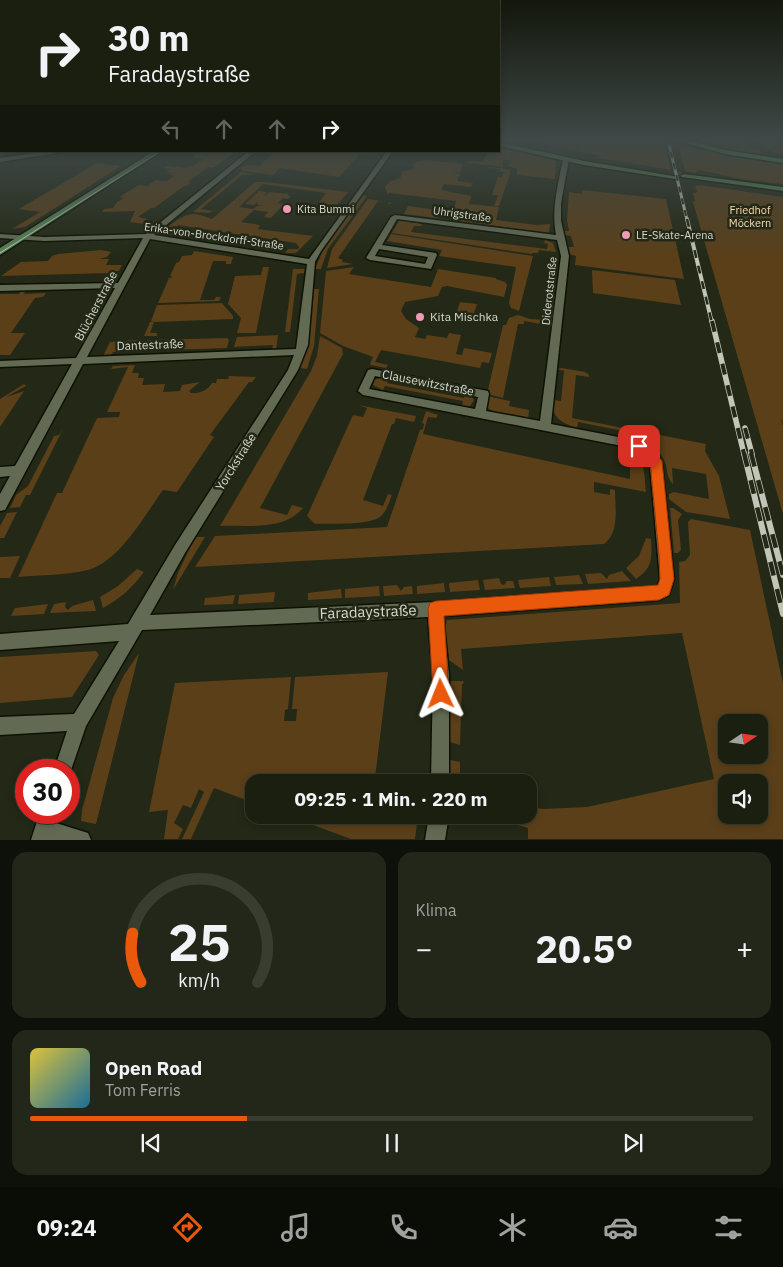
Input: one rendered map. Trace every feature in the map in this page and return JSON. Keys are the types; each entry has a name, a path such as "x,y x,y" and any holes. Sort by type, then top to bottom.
{"main road":[{"path":"0,252 115,179"},
{"path":"700,179 783,191"}],"street":[{"name":"Blücherstraße","path":"0,506 148,236 218,179"},
{"name":"Yorckstraße","path":"67,759 79,722 134,627 180,549 293,370 300,352 311,262 369,179"},
{"name":"Diderotstraße","path":"545,426 565,256 557,221 562,179"},
{"name":"Uhrigstraße","path":"376,246 395,217 561,238"},
{"name":"Erika-von-Brockdorff-Straße","path":"0,236 44,239 148,236 311,262"},
{"path":"376,246 433,255 428,267 370,258 376,246"},
{"path":"0,288 122,285"},
{"name":"Dantestraße","path":"0,364 300,352"},
{"name":"Clausewitzstraße","path":"480,413 484,394 372,372 363,391 634,444 649,452 656,461 667,579 664,590 659,593"},
{"path":"0,472 19,471"},
{"name":"Faradaystraße","path":"0,642 134,627 436,609 659,593"},
{"path":"436,609 441,675 440,774"},
{"path":"0,726 79,722"},
{"path":"435,840 438,824"},
{"path":"45,827 77,839"}],"green space":[{"path":"70,179 100,179 25,227 12,229 40,212 19,209"},
{"path":"170,179 192,179 188,182 191,183 187,186 184,186 138,217 147,219 142,223 156,222 152,225 130,222 135,211 102,212 104,209 113,208 117,202 124,198 119,197 139,185 147,186 155,180 167,181"},
{"path":"232,179 237,179 201,209 212,211 218,209 209,213 193,212"},
{"path":"397,179 458,179 457,181 473,183 471,187 444,184 441,190 471,196 469,204 499,207 496,220 537,225 550,224 549,233 451,220 456,201 389,193 388,195 385,187 389,182"},
{"path":"497,179 508,179 499,206 494,206 498,195 492,195"},
{"path":"743,179 783,179 783,184"},
{"path":"255,182 348,192 336,206 318,204 326,193 263,184 239,207 253,209 257,206 263,206 258,205 257,202 254,205 245,204 259,191 267,192 263,197 270,192 289,194 288,196 291,196 288,199 283,198 278,203 284,204 271,218 264,217 268,212 254,210 241,222 260,225 258,229 313,236 296,253 285,253 288,249 298,249 299,247 296,243 178,225 171,232 178,234 176,236 164,233 172,223 190,214 197,214 212,219"},
{"name":"Friedhof Möckern","path":"695,186 783,197 783,423 780,417 783,426 783,514 693,202 695,201 693,193 697,192"},
{"name":"LE-Skate-Arena","path":"582,190 666,199 684,279 575,265 576,256 569,254 568,247 574,247 571,236 565,235 564,231 569,231 567,220 569,192 582,194"},
{"path":"363,195 367,196 328,249 321,269 315,269 324,247"},
{"path":"368,199 384,202 378,201 338,258 343,260 342,262 353,264 327,268 332,249"},
{"path":"408,206 437,210 446,214 445,217 439,216 437,218 404,214"},
{"path":"404,220 422,224 421,226 414,226 411,232 547,249 548,244 544,243 545,240 553,243 556,252 539,250 538,253 532,254 392,233 399,221"},
{"path":"391,234 533,256 519,311 511,308 509,303 516,267 439,256 442,250 387,241"},
{"path":"101,250 111,252 107,257 99,259 109,259 106,265 122,265 119,271 111,271 110,273 1,276 21,262 48,261 52,256 58,254"},
{"path":"194,251 233,257 231,264 226,264 226,261 213,261 200,300 214,300 216,297 221,297 219,301 158,303 169,278 173,277 170,276 176,263 179,262 182,256 192,255"},
{"path":"263,267 269,267 256,333 237,333 241,318 228,304 235,276 261,275"},
{"path":"354,267 349,274 431,287 438,269 496,278 505,282 507,285 504,297 447,286 442,287 438,296 405,302 401,311 406,319 419,328 415,337 425,339 427,335 447,338 449,333 461,335 456,354 462,355 464,348 492,353 489,363 482,362 480,368 381,350 375,362 388,365 386,368 371,365 373,357 343,346 320,333 326,271"},
{"path":"293,269 305,269 304,273 297,274 290,332 285,332"},
{"path":"592,270 675,280 681,305 593,293"},
{"path":"26,289 24,294 46,293 43,297 35,298 11,333 25,333 10,355 0,355 0,294 19,294 22,290"},
{"path":"313,289 319,289 314,346 307,369 300,368 307,347"},
{"path":"460,302 477,304 473,317 456,314"},
{"path":"222,303 233,316 233,319 154,322 150,333 157,333 157,336 144,336 150,322 155,321 151,321 157,305"},
{"path":"518,315 530,319 548,320 547,325 524,321 524,324 518,324 503,398 487,394 503,325 506,325 509,318"},
{"path":"278,335 276,350 272,350 273,345 234,347 237,337"},
{"path":"320,336 342,348 343,354 260,508 287,515 292,505 303,508 295,515 276,524 220,526 311,371 317,356"},
{"path":"227,338 229,340 227,348 139,351 143,342 148,340"},
{"path":"137,340 132,351 113,352 110,356 103,356 110,342"},
{"path":"135,365 132,373 139,373 138,378 144,378 142,385 165,384 163,392 180,391 182,385 200,382 189,391 197,393 206,390 212,383 216,383 217,379 228,379 229,376 256,377 252,382 249,382 210,435 214,437 177,492 163,490 121,548 111,557 100,565 80,572 18,577 57,493 62,493 97,418 119,417 120,412 107,412 128,367 111,369 113,366"},
{"path":"562,368 585,372 589,375 589,377 576,375 572,418 706,444 705,451 719,476 730,519 686,512 669,499 669,494 674,492 709,499 706,474 672,468 673,484 668,476 663,457 645,443 628,438 628,432 578,422 577,428 562,422 554,411 553,400 561,401 564,371 556,369"},
{"path":"380,378 388,379 387,383 464,398 466,394 474,400 470,406 462,406 463,401 385,386 383,390 373,385 374,380"},
{"path":"24,384 26,386 6,397 24,391 0,427 0,399"},
{"path":"487,396 510,401 509,406 529,410 528,419 499,414 489,409 485,404"},
{"path":"358,405 416,416 414,422 396,418 394,424 392,424 363,500 383,506 388,494 392,495 385,512 376,519 360,523 315,524 307,516 353,415 363,417 367,408"},
{"path":"426,411 438,415 436,418 428,417 423,434 630,479 630,454 642,465 645,475 646,492 594,482 594,492 610,495 610,489 615,490 615,526 609,539 604,544 195,567 215,536 387,527 420,430 423,429 424,424 422,423"},
{"path":"63,429 30,495 26,495 20,507 10,508 16,495 28,486 54,436 59,435"},
{"path":"670,508 682,514 678,520 681,550 678,553 674,553"},
{"path":"17,512 4,538 0,538 0,526 7,513"},
{"path":"691,519 750,530 783,684 783,839 528,839 528,828 514,824 537,824 537,808 587,807 714,779 682,633 461,649 463,670 449,660 445,628 447,620 680,603 679,562 685,561 690,555 688,522"},
{"path":"195,537 205,537 173,590 178,573"},
{"path":"646,538 651,539 650,562 646,571 636,579 626,568 639,556"},
{"path":"20,556 10,578 0,578 0,557"},
{"path":"137,569 144,572 135,583 120,597 103,608 100,597 118,586"},
{"path":"622,571 631,581 588,584 585,574 601,573 607,579 609,575"},
{"path":"579,575 583,584 556,585 554,577"},
{"path":"549,577 551,586 520,588 518,580"},
{"path":"499,578 501,584 504,585 507,581 513,581 515,588 485,590 483,580"},
{"path":"478,580 480,590 450,592 449,583"},
{"path":"444,583 445,592 417,594 417,586"},
{"path":"397,585 401,591 404,587 412,586 413,594 384,596 383,586"},
{"path":"379,586 380,596 345,598 345,589"},
{"path":"341,589 342,598 308,600 308,593"},
{"path":"275,592 274,602 238,604 239,595"},
{"path":"235,595 233,604 204,605 205,598"},
{"path":"93,600 96,611 50,613 54,604 66,602 65,607 68,610 72,606"},
{"path":"48,604 44,614 11,616 15,608"},
{"path":"96,651 99,655 72,697 0,703 0,657"},
{"path":"139,653 96,824 81,821 82,810 113,698 124,675"},
{"path":"388,672 375,774 245,774 245,800 214,788 191,839 182,839 204,792 199,789 191,808 183,805 174,823 183,829 178,839 164,839 168,810 149,812 175,683 291,677 288,709 285,710 284,721 296,721 297,709 292,709 295,677"},
{"path":"449,681 463,681 464,683 462,684 460,745 450,742"},
{"path":"450,760 460,762 460,774 449,774"},
{"path":"310,824 417,824 415,839 351,839"}],"tram line":[{"path":"0,253 116,179"}],"railway":[{"path":"677,179 687,220"},
{"path":"687,219 712,323"},
{"path":"712,321 744,454"},
{"path":"745,428 752,454"},
{"path":"744,453 783,614"},
{"path":"751,453 783,575"}],"place":[{"name":"Kita Bummi","path":"287,209"},
{"name":"LE-Skate-Arena","path":"626,235"},
{"name":"Kita Mischka","path":"420,317"}],"route":[{"path":"441,694 436,609 659,593 664,590 667,579 666,555 656,461 649,452 639,446"}]}
